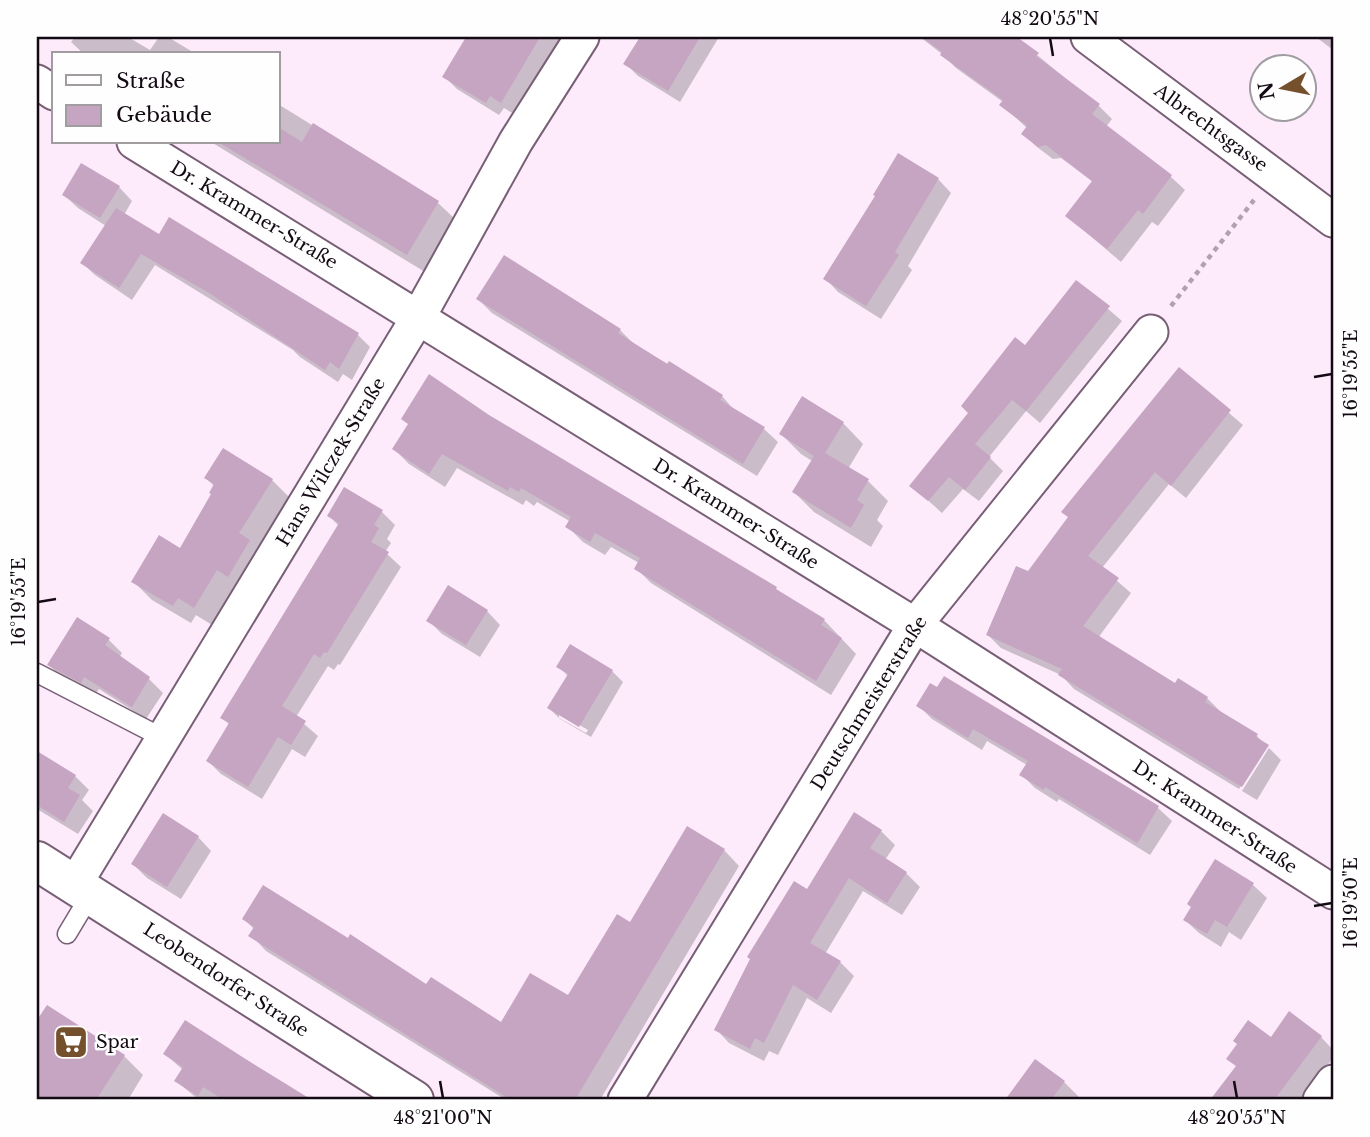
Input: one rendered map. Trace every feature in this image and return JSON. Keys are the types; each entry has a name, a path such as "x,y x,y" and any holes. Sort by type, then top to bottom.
{"main road":[{"name":"Leobendorfer Straße","path":"37,860 414,1100"}],"street":[{"name":"Hans Wilczek-Straße","path":"83,889 163,738 419,316 516,141 582,37"},
{"name":"Albrechtsgasse","path":"1088,37 1333,220"},
{"path":"37,82 52,92"},
{"name":"Dr. Krammer-Straße","path":"137,144 915,625 1333,892"},
{"name":"Deutschmeisterstraße","path":"625,1100 915,625 1151,332"},
{"path":"1320,1100 1333,1082"}],"lane":[{"path":"37,673 163,738"},
{"path":"67,934 83,889"}],"path":[{"path":"1151,332 1274,174"}],"building":[{"path":"466,37 540,37 501,103 490,96 486,103 442,77"},
{"path":"640,37 700,37 668,91 623,64"},
{"path":"922,37 1017,37 1039,53 1036,56 1100,104 1092,114 1172,175 1143,214 1138,210 1107,249 1065,216 1092,181 1046,145 1038,147 1021,134 1027,126 999,105 1003,100 940,55 942,52"},
{"path":"313,123 439,201 407,255 221,144 280,144 280,128 302,142"},
{"path":"898,153 939,178 895,252 899,255 866,306 823,279 875,196 873,195"},
{"path":"81,163 120,186 100,218 62,195"},
{"path":"116,208 159,234 169,217 359,333 339,369 330,362 325,370 209,293 141,254 119,288 80,263"},
{"path":"504,255 621,329 618,333 723,395 720,400 765,427 743,464 476,299"},
{"path":"1076,280 1110,306 1026,411 1012,400 975,444 991,457 965,490 949,477 928,501 909,486 968,413 961,406 1015,337 1025,345"},
{"path":"1179,367 1231,410 1171,486 1155,472 1088,556 1119,578 1083,626 1175,683 1178,678 1208,697 1205,702 1258,734 1256,737 1269,745 1242,787 1058,675 1062,669 986,635 1016,566 1028,571 1068,517 1061,512"},
{"path":"429,374 489,415 777,587 776,589 825,619 821,625 842,638 816,681 634,569 640,558 595,533 590,542 565,527 571,517 521,488 519,492 510,487 508,491 442,454 429,474 392,449 408,424 401,419"},
{"path":"802,396 844,422 825,453 869,479 857,500 864,505 851,528 792,492 814,456 779,434"},
{"path":"223,448 273,479 239,533 250,540 228,577 217,570 194,608 178,598 173,606 131,582 159,535 180,548 211,494 209,493 214,484 204,478"},
{"path":"344,487 383,510 374,525 379,528 371,542 389,552 327,653 324,652 320,658 314,654 282,706 306,721 291,745 278,737 248,787 206,761 229,723 220,718 339,523 327,516"},
{"path":"448,585 488,610 466,645 426,621"},
{"path":"77,617 110,638 105,645 150,677 132,707 84,677 81,683 47,665"},
{"path":"570,644 613,670 579,727 547,708 568,674 556,667"},
{"path":"944,676 1159,806 1137,843 1045,787 1044,790 1019,775 1028,761 973,729 968,738 916,706 930,683 937,687"},
{"path":"37,751 76,775 68,788 80,795 64,822 37,805"},
{"path":"854,812 882,830 870,848 907,872 887,903 849,878 810,943 841,961 817,1000 793,985 764,1043 755,1038 750,1049 714,1030 750,959 747,957 794,881 807,889"},
{"path":"163,813 199,836 167,887 131,864"},
{"path":"687,826 725,849 575,1100 511,1100 248,936 254,927 242,919 263,885 348,938 350,934 426,984 431,977 501,1022 530,973 568,995 617,914 630,922"},
{"path":"1215,859 1254,883 1227,927 1215,920 1207,934 1183,920 1191,907 1187,904"},
{"name":"Spar","path":"47,1005 125,1055 96,1100 37,1100 37,1020"},
{"path":"1289,1011 1322,1036 1274,1100 1210,1100 1236,1066 1226,1059 1237,1044 1233,1041 1248,1020 1271,1037"},
{"path":"185,1020 312,1100 224,1100 203,1087 198,1096 174,1081 183,1067 163,1054"},
{"path":"1035,1059 1065,1081 1051,1100 1005,1100"}],"place":[{"name":"Spar","path":"71,1042"}]}
